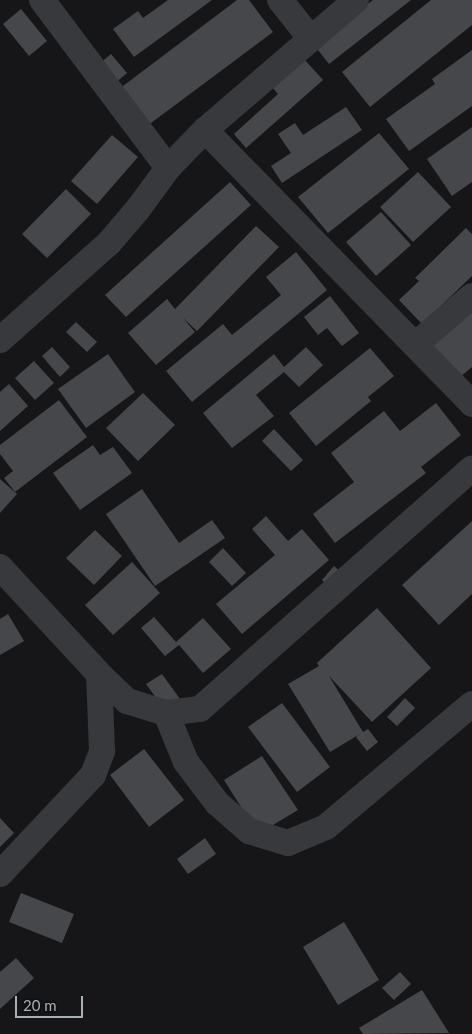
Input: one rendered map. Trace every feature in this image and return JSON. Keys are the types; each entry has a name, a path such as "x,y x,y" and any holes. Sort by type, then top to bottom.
{"street":[{"path":"42,0 168,168"},
{"path":"280,0 310,39"},
{"path":"0,340 109,243 168,168 204,130 356,0"},
{"path":"204,130 472,404"},
{"path":"415,345 472,296"},
{"path":"0,567 99,674 127,700 166,713 200,709 472,468"},
{"path":"0,874 93,776 102,751 99,674"},
{"path":"166,713 186,762 217,804 249,831 288,843 326,827 472,704"}],"building":[{"path":"168,0 212,0 134,57 113,29 138,11 143,18"},
{"path":"237,0 249,0 273,32 147,126 119,89"},
{"path":"373,0 411,0 329,64 314,45"},
{"path":"431,0 472,0 472,25 370,107 342,72"},
{"path":"21,9 47,41 29,56 3,24"},
{"path":"472,50 472,106 409,151 386,119 435,84 432,79"},
{"path":"111,54 127,73 114,84 98,65"},
{"path":"305,60 323,80 246,148 234,134 278,94 273,88"},
{"path":"346,107 362,130 282,183 271,166 291,153 278,134 295,123 303,135"},
{"path":"472,127 472,182 452,196 427,159"},
{"path":"379,133 409,169 328,233 298,197"},
{"path":"112,135 138,157 97,204 71,181"},
{"path":"418,172 451,207 413,242 380,207"},
{"path":"230,182 251,205 126,317 105,295"},
{"path":"66,189 91,214 47,258 22,234"},
{"path":"381,212 411,245 376,276 346,242"},
{"path":"256,226 279,247 197,331 183,318 195,332 156,365 128,333 167,299 175,309"},
{"path":"466,228 472,234 472,276 422,324 399,300 419,281 415,278"},
{"path":"296,252 327,290 192,402 166,371 223,324 232,335 281,295 266,277"},
{"path":"330,296 359,333 342,346 327,328 318,335 304,317"},
{"path":"472,310 472,367 459,378 431,347"},
{"path":"76,322 97,342 87,352 66,332"},
{"path":"52,347 70,367 60,377 42,356"},
{"path":"306,347 323,365 299,387 284,372 256,395 274,416 232,448 203,413 274,354 284,367"},
{"path":"370,348 394,376 368,397 371,401 316,446 289,413"},
{"path":"108,354 135,392 86,428 58,389"},
{"path":"34,361 54,383 35,400 15,378"},
{"path":"9,384 28,406 0,431 0,392"},
{"path":"143,393 175,425 138,461 106,428"},
{"path":"59,400 87,437 15,492 4,478 13,471 0,454 0,445"},
{"path":"436,403 461,435 421,467 426,473 335,543 313,514 354,482 331,453 384,411 400,431"},
{"path":"274,429 303,460 291,471 262,441"},
{"path":"93,445 100,455 113,447 132,473 80,510 53,473"},
{"path":"0,479 17,494 0,513"},
{"path":"142,489 179,543 212,520 225,538 155,586 106,514"},
{"path":"266,516 288,541 302,529 329,560 242,634 216,604 275,555 252,529"},
{"path":"472,521 472,594 439,625 402,585"},
{"path":"95,530 122,556 94,585 66,558"},
{"path":"223,548 246,573 232,586 209,562"},
{"path":"132,562 160,593 113,635 85,605"},
{"path":"334,566 349,580 336,594 322,580"},
{"path":"377,608 431,668 372,722 329,676 363,732 368,729 378,742 367,751 356,737 360,734 330,752 288,684 319,666 317,663"},
{"path":"8,614 24,641 0,655 0,619"},
{"path":"154,617 176,642 203,618 231,649 203,673 179,645 165,656 141,628"},
{"path":"162,674 180,699 165,710 146,684"},
{"path":"405,698 415,708 397,726 387,717"},
{"path":"282,703 330,767 297,792 248,727"},
{"path":"144,749 184,800 149,827 110,775"},
{"path":"262,756 298,810 258,834 224,780"},
{"path":"0,818 14,833 0,847"},
{"path":"205,838 216,854 188,874 177,859"},
{"path":"21,893 74,914 62,943 9,922"},
{"path":"344,922 379,980 338,1005 303,947"},
{"path":"16,958 34,978 0,1009 0,972"},
{"path":"400,972 411,984 394,1000 382,988"},
{"path":"422,990 449,1033 363,1034 359,1028"}]}
